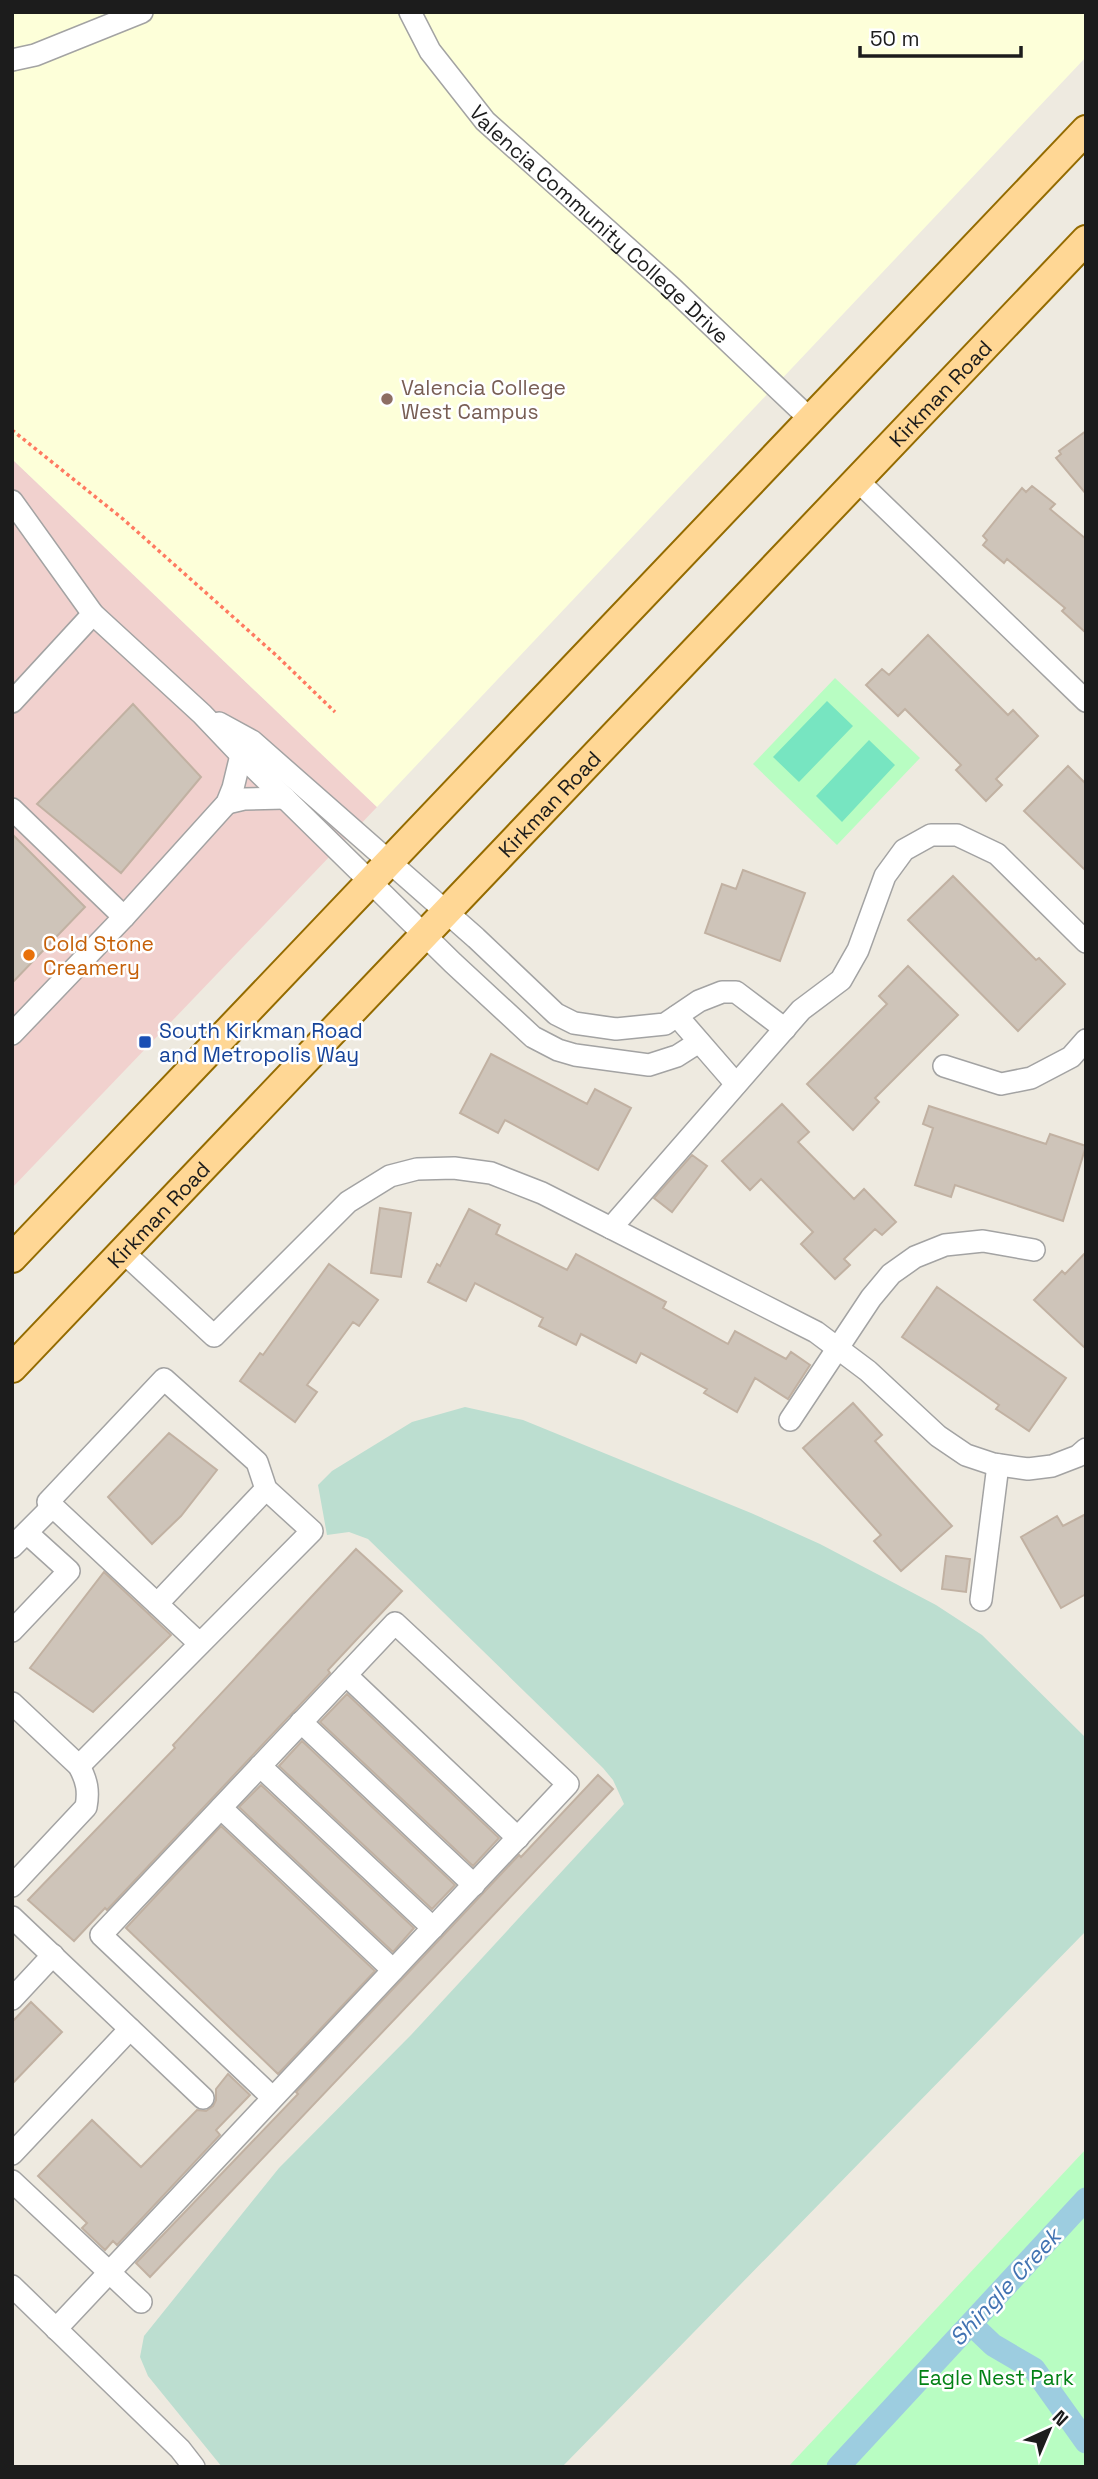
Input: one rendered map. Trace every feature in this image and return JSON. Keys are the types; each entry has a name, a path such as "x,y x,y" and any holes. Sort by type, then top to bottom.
{"main road":[{"path":"12,1258 1086,130"},
{"name":"Kirkman Road","path":"12,1368 1086,240"}],"street":[{"path":"12,60 34,55 142,12"},
{"name":"Valencia Community College Drive","path":"410,12 430,51 485,121 671,287 810,419"},
{"path":"857,480 1086,700"},
{"path":"12,501 93,614 202,714 285,798 380,872 446,912 556,1013 574,1023 616,1029 665,1024 699,1001 722,992 736,992 785,1029"},
{"path":"12,702 93,614"},
{"path":"202,714 252,741 380,872 424,934 533,1037 558,1050 575,1055 649,1065 677,1056 699,1042"},
{"path":"12,1034 124,917 227,803 240,755"},
{"path":"227,803 244,799 285,798"},
{"path":"12,809 124,917"},
{"path":"611,1228 802,1010 841,980 858,950 885,877 904,850 931,835 957,835 997,854 1086,942"},
{"path":"533,1037 556,1013"},
{"path":"677,1016 736,1084"},
{"path":"944,1066 1001,1084 1031,1077 1071,1057 1086,1040"},
{"path":"122,1251 214,1336 348,1202 390,1176 417,1169 454,1168 491,1173 542,1193 816,1332 868,1371 939,1436 966,1455 998,1465 1028,1469 1052,1466 1086,1450"},
{"path":"790,1420 884,1282 915,1257 945,1245 984,1241 1034,1251"},
{"path":"79,1766 200,1644 312,1531 267,1489 257,1462 164,1379 48,1502 200,1644"},
{"path":"981,1600 998,1465"},
{"path":"157,1604 267,1489"},
{"path":"12,1631 69,1571 20,1540 53,1506"},
{"path":"56,2329 568,1784 395,1623 101,1935 273,2098"},
{"path":"346,1675 518,1838"},
{"path":"12,1703 79,1766 86,1779 88,1795 86,1807 12,1886"},
{"path":"302,1722 474,1885"},
{"path":"260,1766 433,1928"},
{"path":"221,1808 393,1970"},
{"path":"12,1917 203,2098"},
{"path":"12,1998 52,1955"},
{"path":"12,2154 130,2029"},
{"path":"12,2181 141,2302"},
{"path":"12,2286 180,2449 194,2467"}],"path":[{"path":"12,430 123,519 277,656 335,712"}],"shaded area":[{"name":"Valencia College West Campus","path":"12,12 1086,12 1086,57 377,807 12,459"},
{"path":"12,459 377,807 12,1188"},
{"path":"465,1407 523,1420 751,1513 820,1544 936,1605 982,1635 1086,1738 1086,1931 562,2467 222,2467 148,2376 140,2357 144,2336 279,2168 411,2035 624,1804 613,1780 603,1768 368,1539 349,1532 327,1535 318,1485 332,1471 412,1422"}],"green space":[{"path":"835,678 920,758 837,845 753,764"},
{"path":"827,701 853,726 799,782 773,757"},
{"path":"869,740 895,765 842,822 816,796"},
{"name":"Eagle Nest Park","path":"1086,2149 1086,2467 788,2467"}],"building":[{"path":"1086,431 1086,494 1056,458 1061,454 1059,451"},
{"path":"1032,486 1055,504 1050,509 1086,539 1086,633 1062,611 1065,608 1007,559 1004,563 983,545 987,540 983,536 1007,506 1022,488 1026,492"},
{"path":"928,635 1008,715 1013,710 1038,736 996,779 1002,785 986,801 956,770 961,765 905,709 898,716 866,685 882,669 889,675"},
{"path":"133,704 201,777 121,873 37,804"},
{"path":"1068,766 1086,784 1086,871 1024,811"},
{"path":"12,834 85,907 12,983"},
{"path":"743,870 805,893 780,961 705,933 722,884 736,889"},
{"path":"953,876 1036,960 1039,958 1065,984 1018,1031 908,920"},
{"path":"908,966 958,1015 875,1098 879,1102 853,1130 807,1084 887,1004 879,996"},
{"path":"491,1054 587,1104 595,1089 631,1108 598,1170 505,1120 498,1133 460,1113"},
{"path":"782,1104 809,1132 798,1142 854,1199 864,1189 896,1222 882,1235 875,1229 844,1259 850,1265 835,1279 801,1244 813,1232 761,1179 750,1190 722,1161"},
{"path":"929,1106 1046,1144 1050,1134 1086,1146 1063,1221 955,1185 951,1197 915,1185 933,1128 923,1124"},
{"path":"692,1155 707,1166 672,1212 654,1198"},
{"path":"380,1208 411,1213 401,1277 371,1273"},
{"path":"469,1209 500,1225 496,1234 567,1270 576,1254 666,1302 663,1308 728,1344 735,1331 786,1359 791,1352 810,1365 788,1399 755,1378 737,1412 704,1393 707,1389 641,1353 636,1363 581,1334 576,1345 539,1326 543,1318 475,1283 466,1301 428,1282 437,1264 440,1266"},
{"path":"1086,1252 1086,1349 1034,1300 1062,1271 1065,1274"},
{"path":"329,1264 378,1300 359,1326 353,1322 307,1385 317,1392 295,1422 240,1381 260,1353 263,1355"},
{"path":"937,1287 1066,1378 1029,1431 996,1409 999,1405 902,1337"},
{"path":"853,1403 882,1435 875,1441 952,1526 901,1571 874,1541 881,1535 803,1448"},
{"path":"169,1433 217,1470 181,1516 152,1544 108,1497"},
{"path":"1086,1514 1086,1594 1061,1608 1021,1537 1057,1516 1063,1526"},
{"path":"356,1549 402,1591 328,1670 330,1673 107,1910 105,1908 74,1941 28,1900 175,1748 173,1745"},
{"path":"946,1556 970,1559 966,1592 942,1589"},
{"path":"104,1572 171,1635 93,1712 30,1668"},
{"path":"347,1694 499,1838 473,1866 320,1722"},
{"path":"302,1741 455,1885 432,1909 279,1766"},
{"path":"598,1775 613,1789 150,2277 136,2263 298,2094 296,2092 519,1855 521,1857"},
{"path":"261,1785 414,1928 393,1952 239,1807"},
{"path":"221,1826 375,1971 278,2074 126,1928"},
{"path":"31,2002 62,2032 12,2084 12,2022"},
{"path":"228,2074 250,2095 216,2130 220,2135 117,2245 113,2241 105,2250 82,2228 87,2223 38,2176 92,2120 141,2167 197,2110 206,2111 213,2106 216,2089"}],"waterway":[{"name":"Shingle Creek","path":"838,2467 1086,2199"},
{"path":"971,2324 993,2345 1034,2369 1086,2442"}],"place":[{"name":"Valencia College West Campus","path":"387,399"},
{"name":"Cold Stone Creamery","path":"29,955"},
{"name":"South Kirkman Road and Metropolis Way","path":"145,1042"}]}
